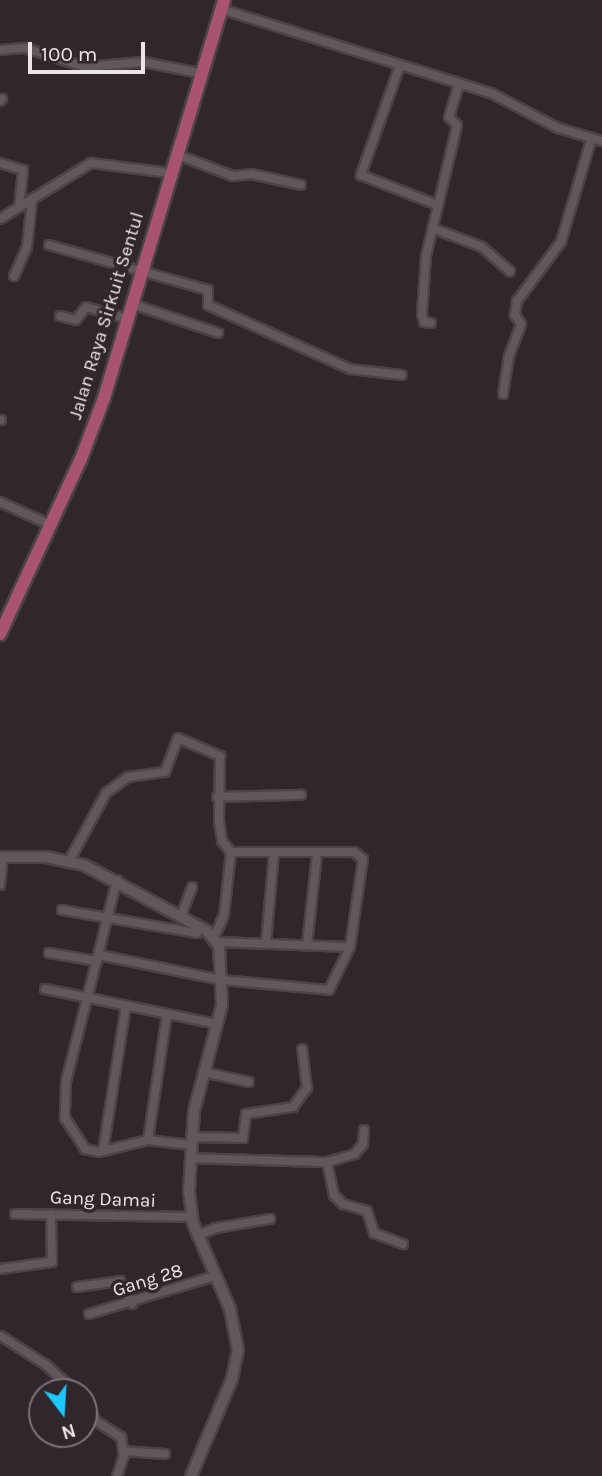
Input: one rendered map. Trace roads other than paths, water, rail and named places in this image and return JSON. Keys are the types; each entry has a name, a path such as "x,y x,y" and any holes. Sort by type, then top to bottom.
{"main road":[{"name":"Jalan Raya Sirkuit Sentul","path":"2,626 90,437 128,319 169,173 223,5"}],"street":[{"path":"223,5 399,68 491,93 591,140 602,141"},
{"path":"0,50 25,48 85,67 143,62 200,73"},
{"path":"399,68 361,175 438,205"},
{"path":"431,323 424,322 422,303 432,228 457,127 449,117 459,84"},
{"path":"503,394 509,356 521,324 515,316 517,301 561,242 591,140"},
{"path":"175,154 233,176 250,174 301,185"},
{"path":"0,219 94,162 169,173"},
{"path":"0,163 23,170 19,207"},
{"path":"14,276 27,247 32,200"},
{"path":"432,228 482,247 510,271"},
{"path":"49,245 142,269 208,290 208,304 350,369 402,375"},
{"path":"132,304 218,333"},
{"path":"60,316 76,320 86,307 128,319"},
{"path":"0,502 51,525"},
{"path":"69,861 106,793 128,776 165,772 175,739 219,754 217,797 222,841 231,852 224,915 216,940 222,979 217,1024 203,1072 191,1141 191,1217 237,1334 236,1363 191,1476"},
{"path":"217,797 301,795"},
{"path":"49,953 98,958 222,979 329,990 350,947 363,859 354,852 231,852"},
{"path":"266,943 274,853"},
{"path":"306,945 317,854"},
{"path":"0,885 2,857 69,861 117,880 181,916 216,940 350,947"},
{"path":"117,880 63,1103 65,1118 81,1144 90,1151 103,1151 148,1140 243,1138 247,1114 293,1107 307,1088 302,1049"},
{"path":"181,916 192,887"},
{"path":"62,910 197,933"},
{"path":"45,989 217,1024"},
{"path":"103,1151 126,1006"},
{"path":"148,1140 167,1014"},
{"path":"203,1072 249,1082"},
{"path":"190,1158 327,1162 355,1154 363,1144 364,1130"},
{"path":"327,1162 337,1201 367,1211 374,1233 403,1244"},
{"name":"Gang Damai","path":"15,1214 191,1217"},
{"path":"0,1269 52,1262 51,1214"},
{"path":"197,1236 216,1228 270,1219"},
{"name":"Gang 28","path":"89,1314 132,1304 215,1276"},
{"path":"77,1287 120,1281 132,1304"},
{"path":"1,1336 46,1365 60,1378"},
{"path":"98,1422 118,1433 123,1451 117,1476"},
{"path":"123,1451 165,1454"}]}
